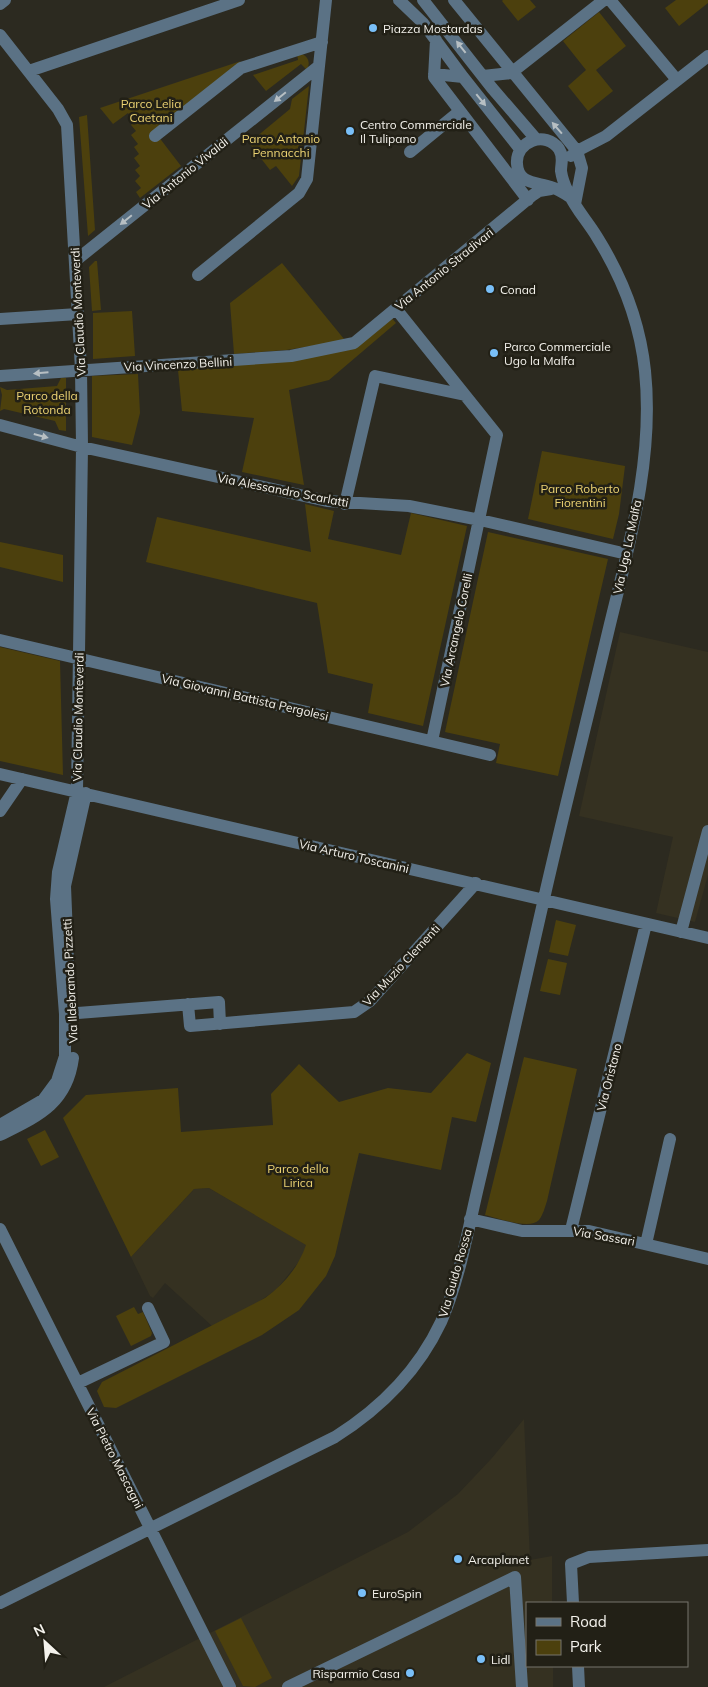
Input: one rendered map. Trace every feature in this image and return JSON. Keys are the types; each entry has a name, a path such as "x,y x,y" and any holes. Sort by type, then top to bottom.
{"street":[{"path":"0,4 5,0"},
{"path":"29,71 239,0"},
{"path":"198,274 303,187 309,171 326,0"},
{"name":"Via Ugo La Malfa","path":"422,0 536,139 543,139 555,145 562,156 562,166 573,201"},
{"path":"454,0 511,73 577,151 582,168 573,201"},
{"path":"483,76 511,73 604,0"},
{"path":"610,0 677,80"},
{"path":"404,4 436,40 520,149"},
{"name":"Via Claudio Monteverdi","path":"0,35 62,114 67,125 82,369 78,658 81,792"},
{"path":"436,40 434,77 460,111 534,191"},
{"path":"155,136 241,68 322,42"},
{"path":"534,191 554,180 562,166 577,151 604,138 708,56"},
{"name":"Via Antonio Vivaldi","path":"76,261 318,66"},
{"path":"434,74 463,77"},
{"path":"410,152 460,111"},
{"path":"534,191 522,177 516,163 520,149 536,139"},
{"name":"Via Ugo La Malfa","path":"544,899 627,554 646,455 645,372 636,320 618,275 595,232 573,201 559,190"},
{"name":"Via Antonio Stradivari","path":"354,343 534,191 559,190"},
{"name":"Via Arcangelo Corelli","path":"396,309 497,436 432,741"},
{"path":"0,319 78,314"},
{"name":"Via Vincenzo Bellini","path":"0,376 291,356 354,343"},
{"path":"344,504 375,376 465,395"},
{"name":"Via Alessandro Scarlatti","path":"0,425 82,446 344,504 402,505 480,520 627,554"},
{"name":"Via Giovanni Battista Pergolesi","path":"0,640 490,755"},
{"name":"Via Arturo Toscanini","path":"0,774 708,938"},
{"path":"0,811 22,779"},
{"name":"Via Ildebrando Pizzetti","path":"0,1135 44,1112 63,1091 73,1061 56,893 81,792"},
{"path":"681,932 708,831"},
{"name":"Via Muzio Clementi","path":"188,1004 190,1026 345,1014 360,1009 476,883"},
{"name":"Via Guido Rossa","path":"0,1603 335,1437 386,1399 417,1363 441,1321 449,1301 470,1219 544,899"},
{"name":"Via Oristano","path":"571,1230 646,924"},
{"path":"68,1014 218,1002 220,1024"},
{"name":"Via Ildebrando Pizzetti","path":"0,1125 38,1104 48,1096 57,1082 65,1056 68,1014"},
{"path":"646,1244 670,1139"},
{"name":"Via Sassari","path":"470,1219 522,1231 590,1231 708,1259"},
{"name":"Via Pietro Mascagni","path":"0,1229 230,1687"},
{"path":"78,1383 164,1342 148,1308"},
{"path":"573,1602 571,1564 589,1558 708,1550"},
{"path":"288,1687 515,1577 522,1687"},
{"path":"578,1667 579,1687"}],"shaded area":[{"path":"620,632 708,652 708,875 695,922 656,913 673,837 579,816"},
{"path":"209,1188 307,1245 301,1259 277,1289 250,1308 212,1326 165,1283 153,1298 150,1296 131,1257 194,1189"},
{"path":"524,1419 530,1560 552,1556 552,1602 526,1602 526,1667 553,1667 553,1687 104,1687 408,1532 458,1494 492,1458"}],"green space":[{"path":"503,0 530,0 536,7 518,21"},
{"path":"676,0 708,0 708,3 679,26 665,8"},
{"path":"599,12 626,46 596,70 613,91 588,111 568,86 586,70 563,41"},
{"path":"297,53 306,57 309,61 308,67 306,69 301,64 266,91 253,75 298,60"},
{"name":"Parco Lelia Caetani","path":"241,61 155,132 181,166 140,198 136,192 141,188 135,181 140,176 135,170 140,166 134,158 139,154 134,147 138,144 131,135 136,131 131,125 135,121 128,113 113,124 100,108"},
{"name":"Parco Antonio Pennacchi","path":"309,86 299,176 292,186 276,166 270,170 249,143 290,109 292,99"},
{"path":"87,115 95,230 88,236 79,117"},
{"path":"97,261 101,310 92,311 89,267"},
{"path":"282,263 344,339 337,342 286,350 234,354 230,303"},
{"path":"132,311 135,356 93,359 93,313"},
{"path":"391,317 396,323 329,380 289,390 304,485 242,472 254,418 182,411 178,370 353,348"},
{"path":"138,374 140,413 132,445 92,437 92,376"},
{"name":"Parco della Rotonda","path":"61,378 66,378 66,431 59,430 55,421 4,409 0,411 2,395 0,387 7,390 57,386"},
{"name":"Parco Roberto Fiorentini","path":"542,451 625,466 619,514 613,539 528,519"},
{"path":"305,504 334,511 328,539 401,555 411,513 467,526 423,726 368,713 373,684 328,673 317,603 146,562 157,517 311,552"},
{"path":"488,532 608,559 558,776 496,763 500,744 445,732"},
{"path":"0,542 63,555 63,582 0,567"},
{"path":"0,647 60,661 63,775 0,761"},
{"path":"556,920 576,925 568,956 549,952"},
{"path":"548,959 567,963 560,995 540,991"},
{"name":"Parco della Lirica","path":"467,1053 491,1063 476,1122 452,1117 441,1170 359,1153 335,1256 326,1276 299,1310 262,1335 116,1408 104,1407 97,1391 102,1382 265,1298 290,1275 306,1245 209,1188 194,1189 131,1257 63,1118 86,1095 178,1088 181,1132 273,1125 271,1094 299,1064 339,1102 388,1088 431,1093"},
{"path":"524,1057 577,1069 547,1201 539,1220 528,1224 485,1215"},
{"path":"45,1130 59,1157 41,1166 27,1139"},
{"path":"134,1307 138,1314 143,1312 152,1333 151,1336 131,1346 116,1316"},
{"path":"241,1618 272,1678 255,1687 243,1686 215,1631"}],"place":[{"name":"Piazza Mostardas","path":"373,28"},
{"name":"Centro Commerciale Il Tulipano","path":"350,131"},
{"name":"Conad","path":"490,289"},
{"name":"Parco Commerciale Ugo la Malfa","path":"494,353"},
{"name":"Arcaplanet","path":"458,1559"},
{"name":"EuroSpin","path":"362,1593"},
{"name":"Lidl","path":"481,1659"},
{"name":"Risparmio Casa","path":"410,1673"}]}
